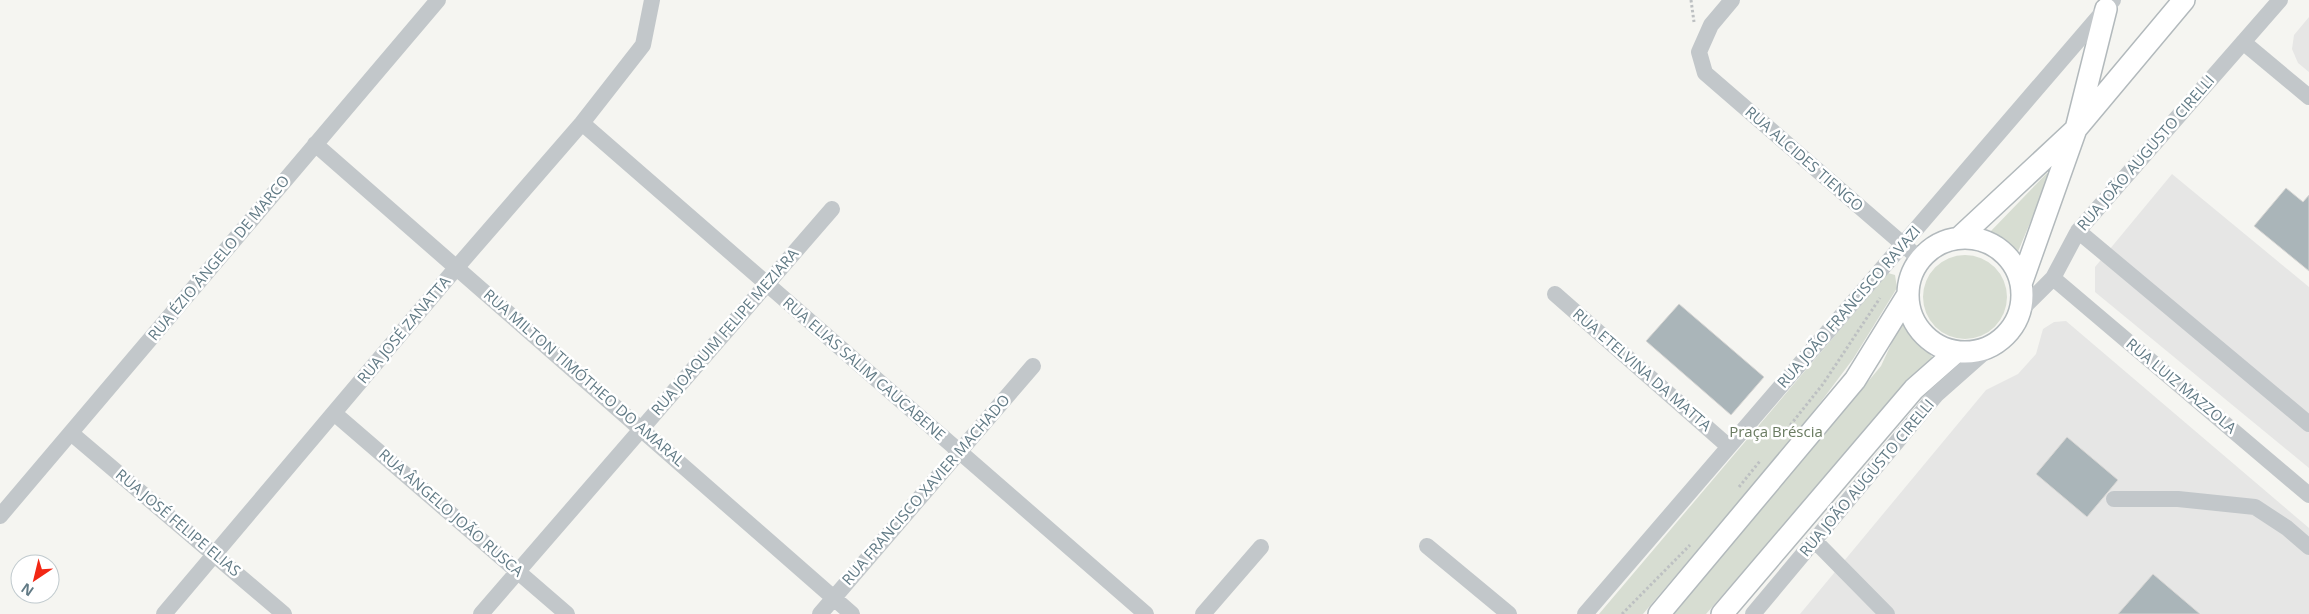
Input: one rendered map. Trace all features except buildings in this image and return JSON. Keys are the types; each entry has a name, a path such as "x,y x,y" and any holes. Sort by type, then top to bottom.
{"main road":[{"path":"1959,238 2076,129 2184,0"},
{"path":"2021,284 2015,268 2005,255 1992,245 1976,239 1959,238 1933,247 1920,259 1909,282 1908,296 1912,316 1922,333 1937,345 1956,352 1988,349 2012,328 2020,311 2021,284 2076,129 2109,4"},
{"path":"1659,614 1855,380 1908,296"},
{"path":"1722,614 1914,389 1956,352"}],"street":[{"name":"RUA ÉZIO ÂNGELO DE MARCO","path":"0,516 438,0"},
{"name":"RUA JOSÉ ZANATTA","path":"164,614 214,552 582,123 643,45 652,0"},
{"name":"RUA ALCIDES TIENGO","path":"1732,0 1711,25 1699,52 1705,73 1920,259"},
{"name":"RUA JOÃO AUGUSTO CIRELLI","path":"2020,311 2053,278 2078,231 2280,0"},
{"name":"RUA JOÃO FRANCISCO RAVAZI","path":"1585,614 2109,4"},
{"path":"2243,42 2309,97"},
{"name":"RUA ELIAS SALIM CAUCABENE","path":"582,123 1146,614"},
{"name":"RUA MILTON TIMÓTHEO DO AMARAL","path":"315,144 852,614"},
{"name":"RUA JOAQUIM FELIPE MEZIARA","path":"481,614 832,209"},
{"path":"2078,231 2309,424"},
{"name":"RUA LUIZ MAZZOLA","path":"2053,278 2309,495"},
{"name":"RUA ETELVINA DA MATTA","path":"1555,294 1728,446"},
{"name":"RUA JOÃO AUGUSTO CIRELLI","path":"1753,614 1936,395 1988,349"},
{"name":"RUA FRANCISCO XAVIER MACHADO","path":"820,614 1033,366"},
{"name":"RUA ÂNGELO JOÃO RUSCA","path":"334,413 518,570 566,614"},
{"name":"RUA JOSÉ FELIPE ELIAS","path":"71,433 214,552 284,614"},
{"path":"2114,499 2178,499 2255,507 2287,528 2309,547"},
{"path":"1814,541 1887,614"},
{"path":"1427,546 1509,614"},
{"path":"1203,614 1262,547"}],"path":[{"path":"1780,437 1823,384 1885,290"},
{"path":"1738,488 1762,459"},
{"path":"1622,614 1692,543"}],"shaded area":[{"path":"2309,17 2309,72 2298,63 2292,49 2294,35"},
{"path":"2172,174 2309,287 2309,468 2095,292 2095,267"},
{"path":"2066,321 2309,528 2309,614 1800,614 1986,390 2018,374 2036,354 2043,329 2054,322"}],"green space":[{"path":"2047,173 2050,175 2017,254 1990,232"},
{"path":"1957,255 1973,255 1989,262 2000,273 2007,289 2004,313 1995,327 1989,332 1973,339 1957,339 1941,332 1930,321 1923,305 1923,289 1930,273 1941,262"},
{"name":"Praça Bréscia","path":"1888,273 1895,275 1897,288 1853,359 1802,427 1643,614 1599,614"},
{"path":"1901,323 1905,324 1934,359 1922,367 1706,614 1674,614 1881,366"}]}
